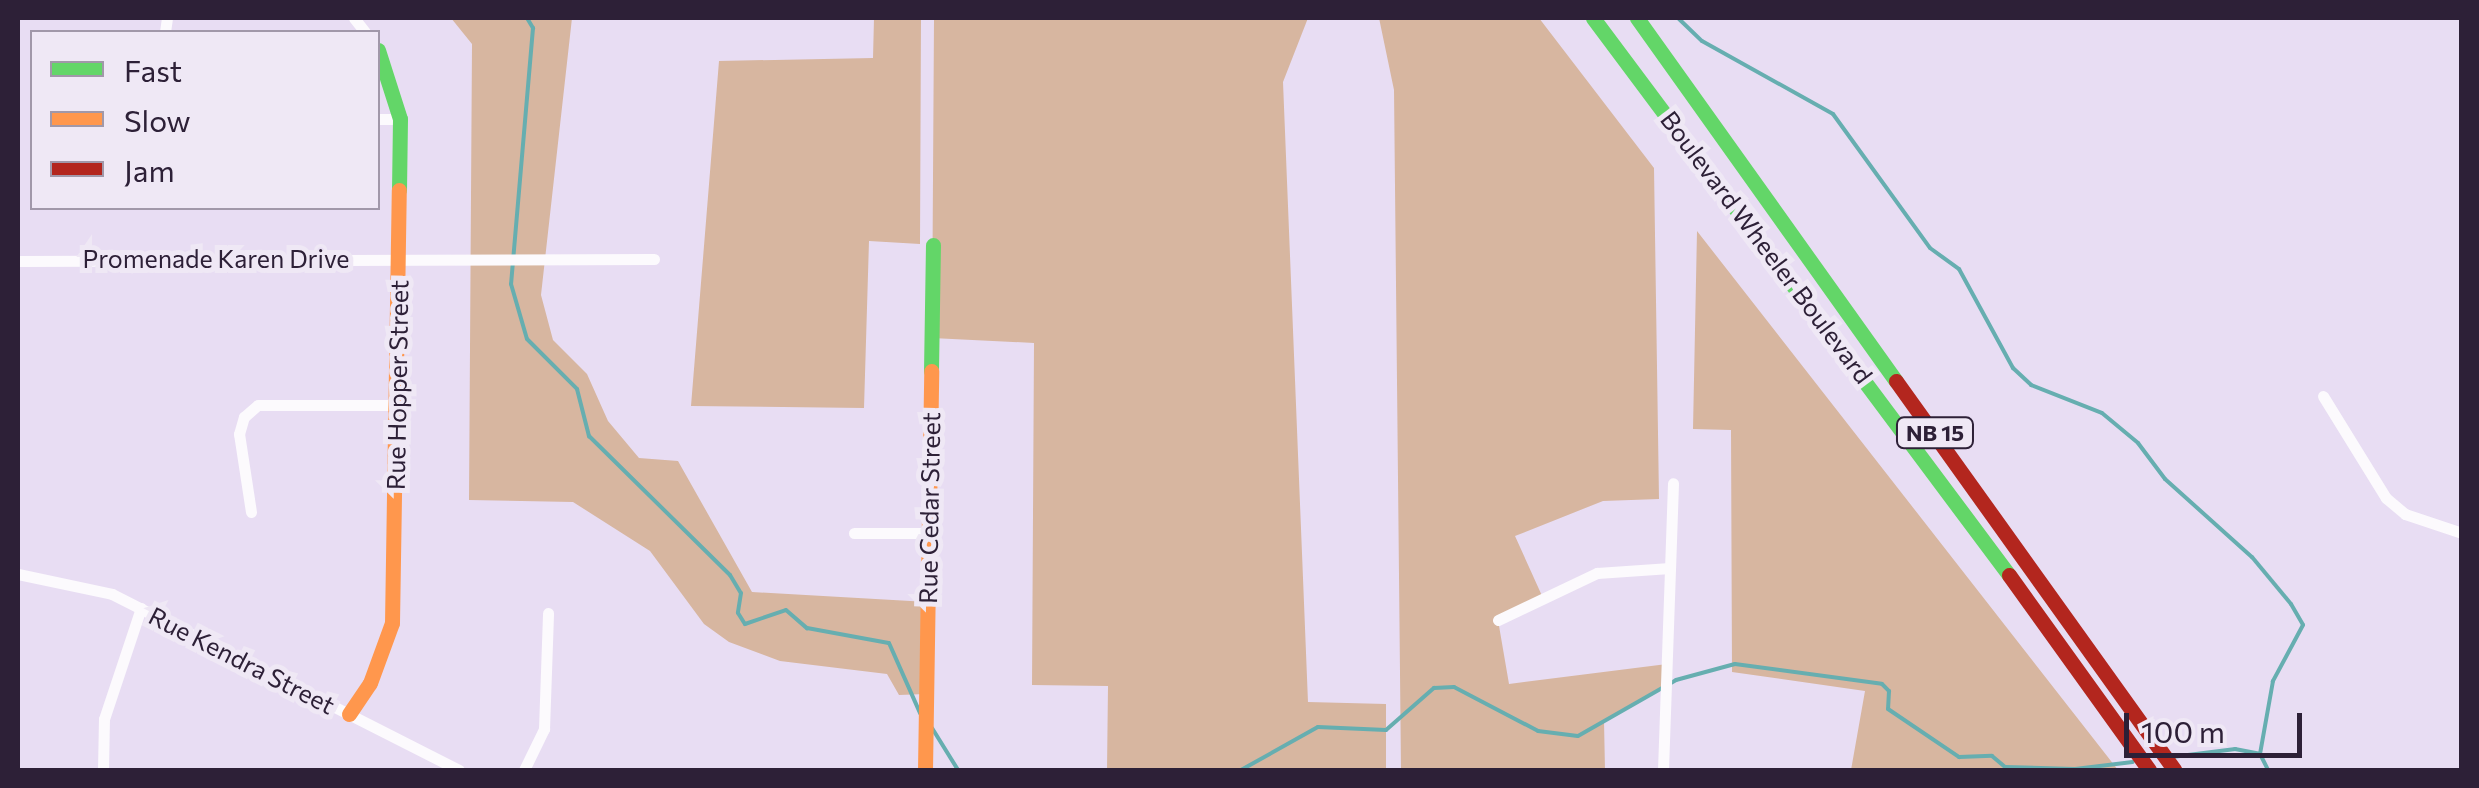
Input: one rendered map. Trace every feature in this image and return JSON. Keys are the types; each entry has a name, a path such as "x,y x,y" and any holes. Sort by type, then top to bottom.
{"main road":[{"name":"Boulevard Wheeler Boulevard","path":"1593,18 1940,478 2149,770"},
{"name":"Boulevard Wheeler Boulevard","path":"1637,18 2174,770"},
{"name":"Rue Hopper Street","path":"348,714 370,683 392,623 400,118 380,56"},
{"name":"Rue Cedar Street","path":"925,770 933,244"}],"street":[{"path":"380,119 400,118"},
{"name":"Promenade Karen Drive","path":"18,261 654,258"},
{"path":"2322,396 2386,498 2405,514 2462,534"},
{"path":"251,512 239,434 244,417 258,405 398,406"},
{"path":"1663,770 1674,483"},
{"path":"854,533 929,533"},
{"path":"1498,620 1597,572 1670,568"},
{"name":"Rue Kendra Street","path":"18,574 83,584 140,608 459,770"},
{"path":"103,770 104,718 140,608"},
{"path":"524,770 544,728 548,613"}],"shaded area":[{"path":"451,18 572,18 541,295 553,340 587,374 608,421 639,458 678,461 752,592 928,602 926,694 899,695 887,674 780,661 729,642 704,624 650,551 573,502 469,500 472,44"},
{"path":"874,18 921,18 920,244 869,241 864,408 691,406 719,61 873,58"},
{"path":"934,18 1308,18 1283,82 1308,702 1386,704 1386,770 1107,770 1108,686 1032,685 1034,343 932,338"},
{"path":"1379,18 1539,18 1654,168 1659,499 1603,501 1515,536 1543,598 1498,620 1509,684 1667,664 1666,685 1604,721 1605,770 1401,770 1394,90"},
{"path":"1697,231 2118,770 1851,770 1865,691 1732,672 1731,430 1693,429"}],"waterway":[{"path":"527,18 533,28 511,284 527,339 577,389 589,436 730,575 741,593 738,613 745,624 786,610 807,628 889,643 920,713"},
{"path":"1678,18 1702,41 1833,114 1930,248 1959,269 2013,368 2031,385 2102,413 2138,443 2165,479 2252,557 2291,604 2303,625 2273,681 2260,754 2268,770"},
{"path":"1241,770 1318,727 1386,730 1434,688 1454,687 1538,731 1578,736 1676,680 1735,664 1882,684 1889,691 1888,709 1959,757 1992,756 2005,767 2075,769 2133,762"},
{"path":"932,728 958,770"},
{"path":"2172,757 2235,749 2260,754"}],"traffic: fast":[{"path":"1593,18 2009,575"},
{"path":"1637,18 1896,381"},
{"path":"380,56 400,119 399,190"},
{"path":"931,371 933,245"}],"traffic: slow":[{"path":"349,714 370,683 392,623 399,190"},
{"path":"925,770 931,371"}],"traffic: jam":[{"path":"1896,381 2174,770"},
{"path":"2009,575 2149,770"}]}
